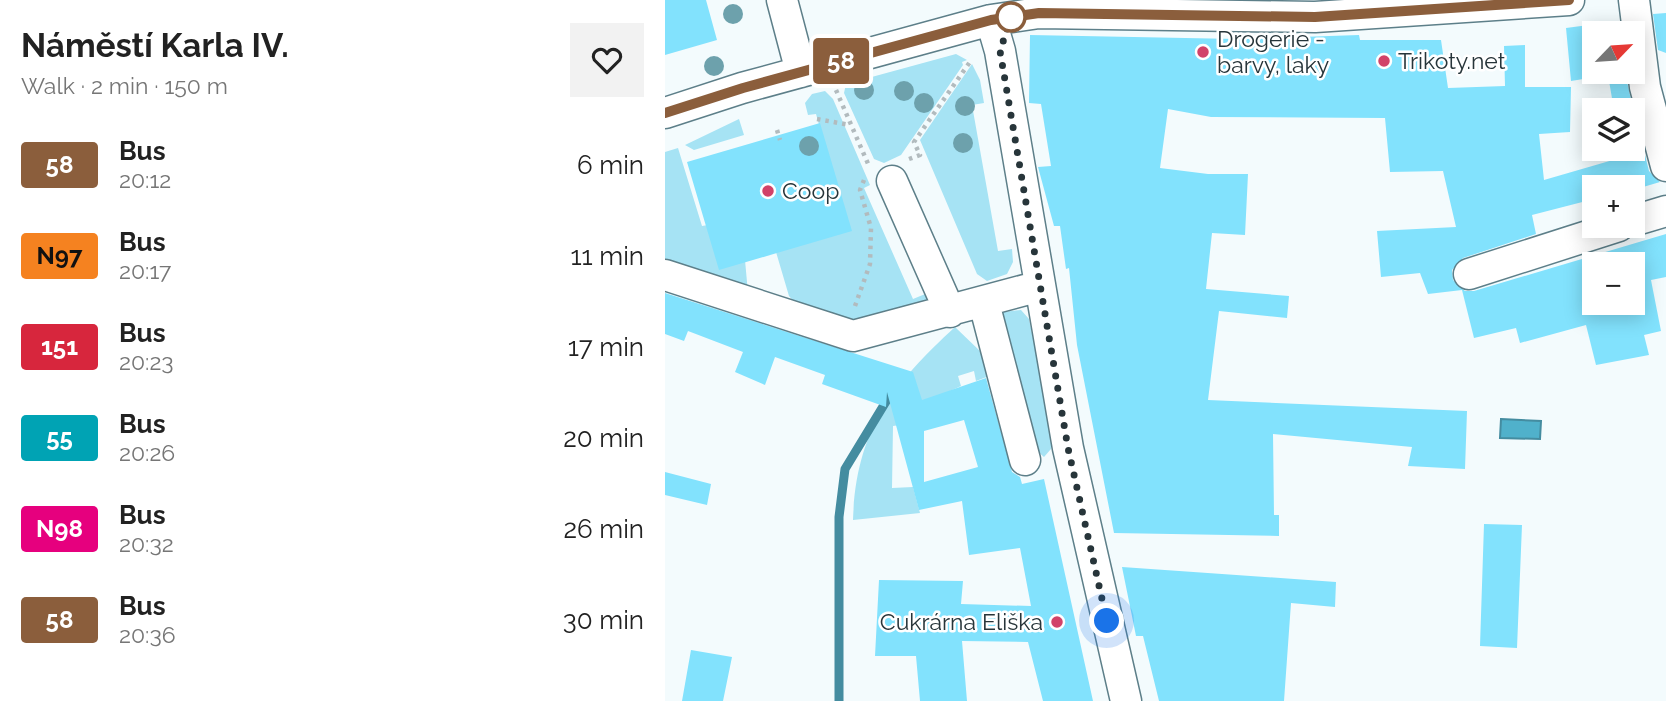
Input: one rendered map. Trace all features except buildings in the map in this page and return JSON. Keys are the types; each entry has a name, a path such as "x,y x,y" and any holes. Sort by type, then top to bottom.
{"street":[{"path":"782,0 801,72"},
{"path":"665,113 801,72 991,20 1039,13 1315,17 1569,0"},
{"path":"1634,0 1645,87 1666,166"},
{"path":"991,20 1000,51 1068,448 1126,701"},
{"path":"892,181 942,313"},
{"path":"1645,217 1666,211"},
{"path":"1469,274 1582,238"},
{"path":"665,275 853,336 1039,286"},
{"path":"983,303 1025,460"}],"path":[{"path":"920,155 914,142 972,58"},
{"path":"834,85 872,173 863,181 860,190 871,228 870,264 846,333"},
{"path":"817,119 851,125"},
{"path":"777,130 780,140"}],"shaded area":[{"path":"956,54 967,60 962,62 963,65 901,155 884,163 874,159 844,93 846,84"},
{"path":"972,64 980,80 984,103 972,105 998,251 1012,249 1013,262 1007,274 987,281 977,274 920,140"},
{"path":"825,91 833,99 870,185 864,188 913,299 930,292 932,298 852,328 802,311 789,296 776,252 849,230 816,114 808,115 805,103 812,94"},
{"path":"739,119 744,135 694,150 685,145"},
{"path":"678,148 702,226 708,225 745,260 748,293 665,263 665,152"},
{"path":"1021,310 1029,319 1052,429 1051,449 1044,457 1030,445 1001,325 1003,312"},
{"path":"955,327 981,352 992,375 976,381 974,371 958,376 961,386 917,406 916,423 893,426 892,488 913,487 920,513 853,520 861,460 881,412 913,369"},
{"path":"1501,419 1541,421 1540,439 1500,438"}],"waterway":[{"path":"839,701 839,517 845,469 893,390"}],"bus line":[{"name":"58","path":"665,113 743,88 991,20 1039,13 1315,17 1569,0"}],"place":[{"name":"Drogerie - barvy, laky","path":"1203,52"},
{"name":"Trikoty.net","path":"1384,61"},
{"name":"Coop","path":"768,191"},
{"name":"Cukrárna Eliška","path":"1057,622"}],"route":[{"path":"1011,17 1000,51 1068,448 1107,621"}]}
